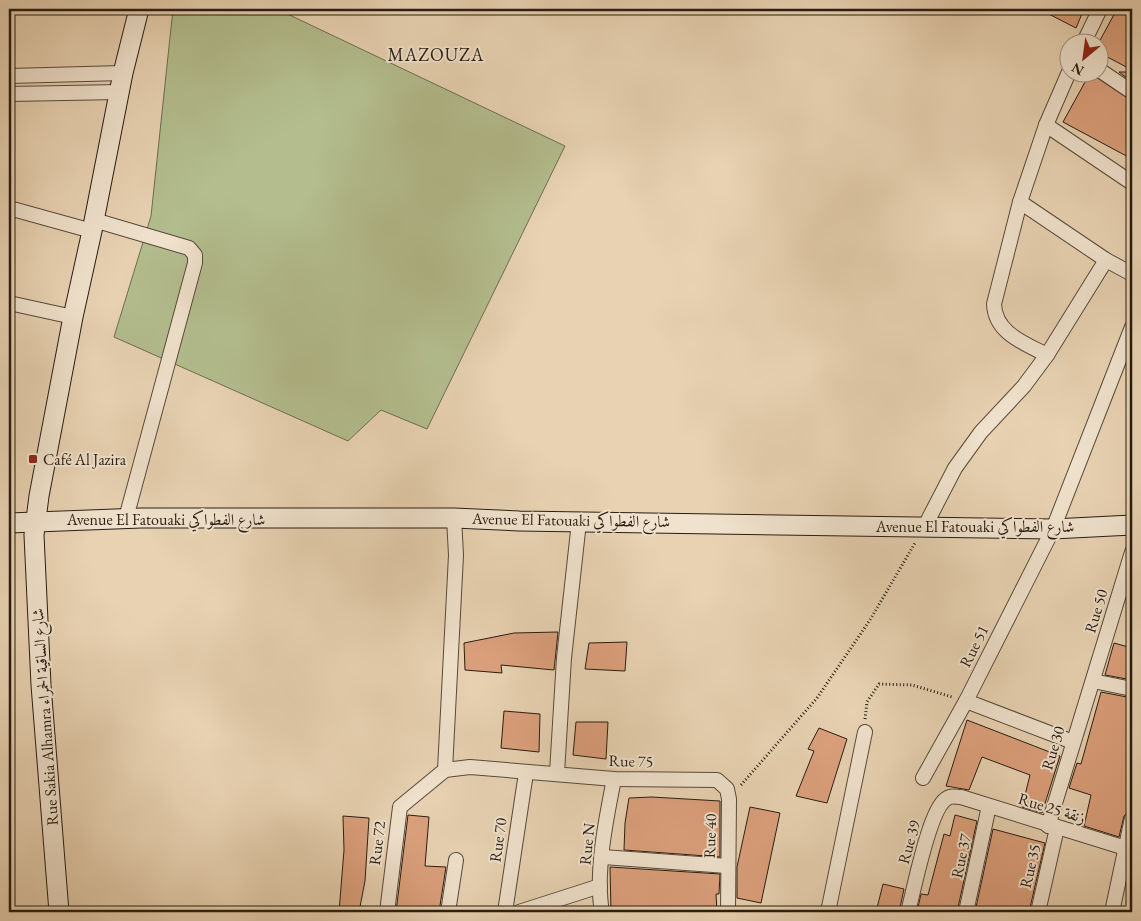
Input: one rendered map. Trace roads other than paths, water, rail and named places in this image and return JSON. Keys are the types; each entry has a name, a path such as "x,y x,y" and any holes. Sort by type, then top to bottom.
{"main road":[{"name":"Rue Sakia Alhamra شارع الساقية الحمراء","path":"59,912 41,685 35,521 72,317 93,225 123,73 139,9"},
{"name":"Avenue El Fatouaki شارع الفطواكي","path":"9,523 126,518 454,518 579,522 1053,529 1132,525"}],"street":[{"path":"1089,32 1100,9"},
{"path":"9,76 123,73"},
{"path":"1108,76 1132,92"},
{"path":"1047,355 1013,336 999,325 994,316 994,304 1020,202 1046,125 1065,82"},
{"path":"9,94 120,92"},
{"path":"1046,125 1132,183"},
{"path":"1020,202 1106,260 1132,274"},
{"path":"9,208 93,225 189,248 195,255 195,264 126,518"},
{"path":"925,526 955,468 981,432 1024,386 1047,355 1106,260"},
{"path":"9,303 72,317"},
{"name":"Rue 51","path":"924,778 966,701 1053,529 1132,327"},
{"path":"445,770 456,555 454,518"},
{"path":"558,773 564,658 579,522"},
{"name":"Rue 50","path":"1093,681 1132,552"},
{"path":"1093,681 1132,689"},
{"name":"Rue 30","path":"1052,827 1073,742 1093,681"},
{"path":"966,701 1073,742"},
{"path":"828,912 865,732"},
{"name":"Rue 75","path":"445,770 470,767 558,773 614,780 703,779"},
{"name":"Rue 72","path":"387,912 400,807 445,770"},
{"name":"Rue 70","path":"506,912 526,772"},
{"name":"Rue 40","path":"703,779 717,780 724,784 729,799 728,912"},
{"name":"Rue N","path":"602,912 600,886 614,780"},
{"name":"Rue 39","path":"908,912 935,815 945,799 950,797 961,798"},
{"name":"Rue 25 زنقة","path":"961,798 1129,849"},
{"name":"Rue 37","path":"966,912 989,806"},
{"path":"1112,912 1129,849 1132,818"},
{"name":"Rue 35","path":"1038,912 1052,827"},
{"path":"603,857 727,866"},
{"path":"448,912 456,860"},
{"path":"519,912 600,886"}],"place":[{"name":"Café Al Jazira","path":"33,459"}],"district":[{"name":"MAZOUZA","path":"436,54"}]}
